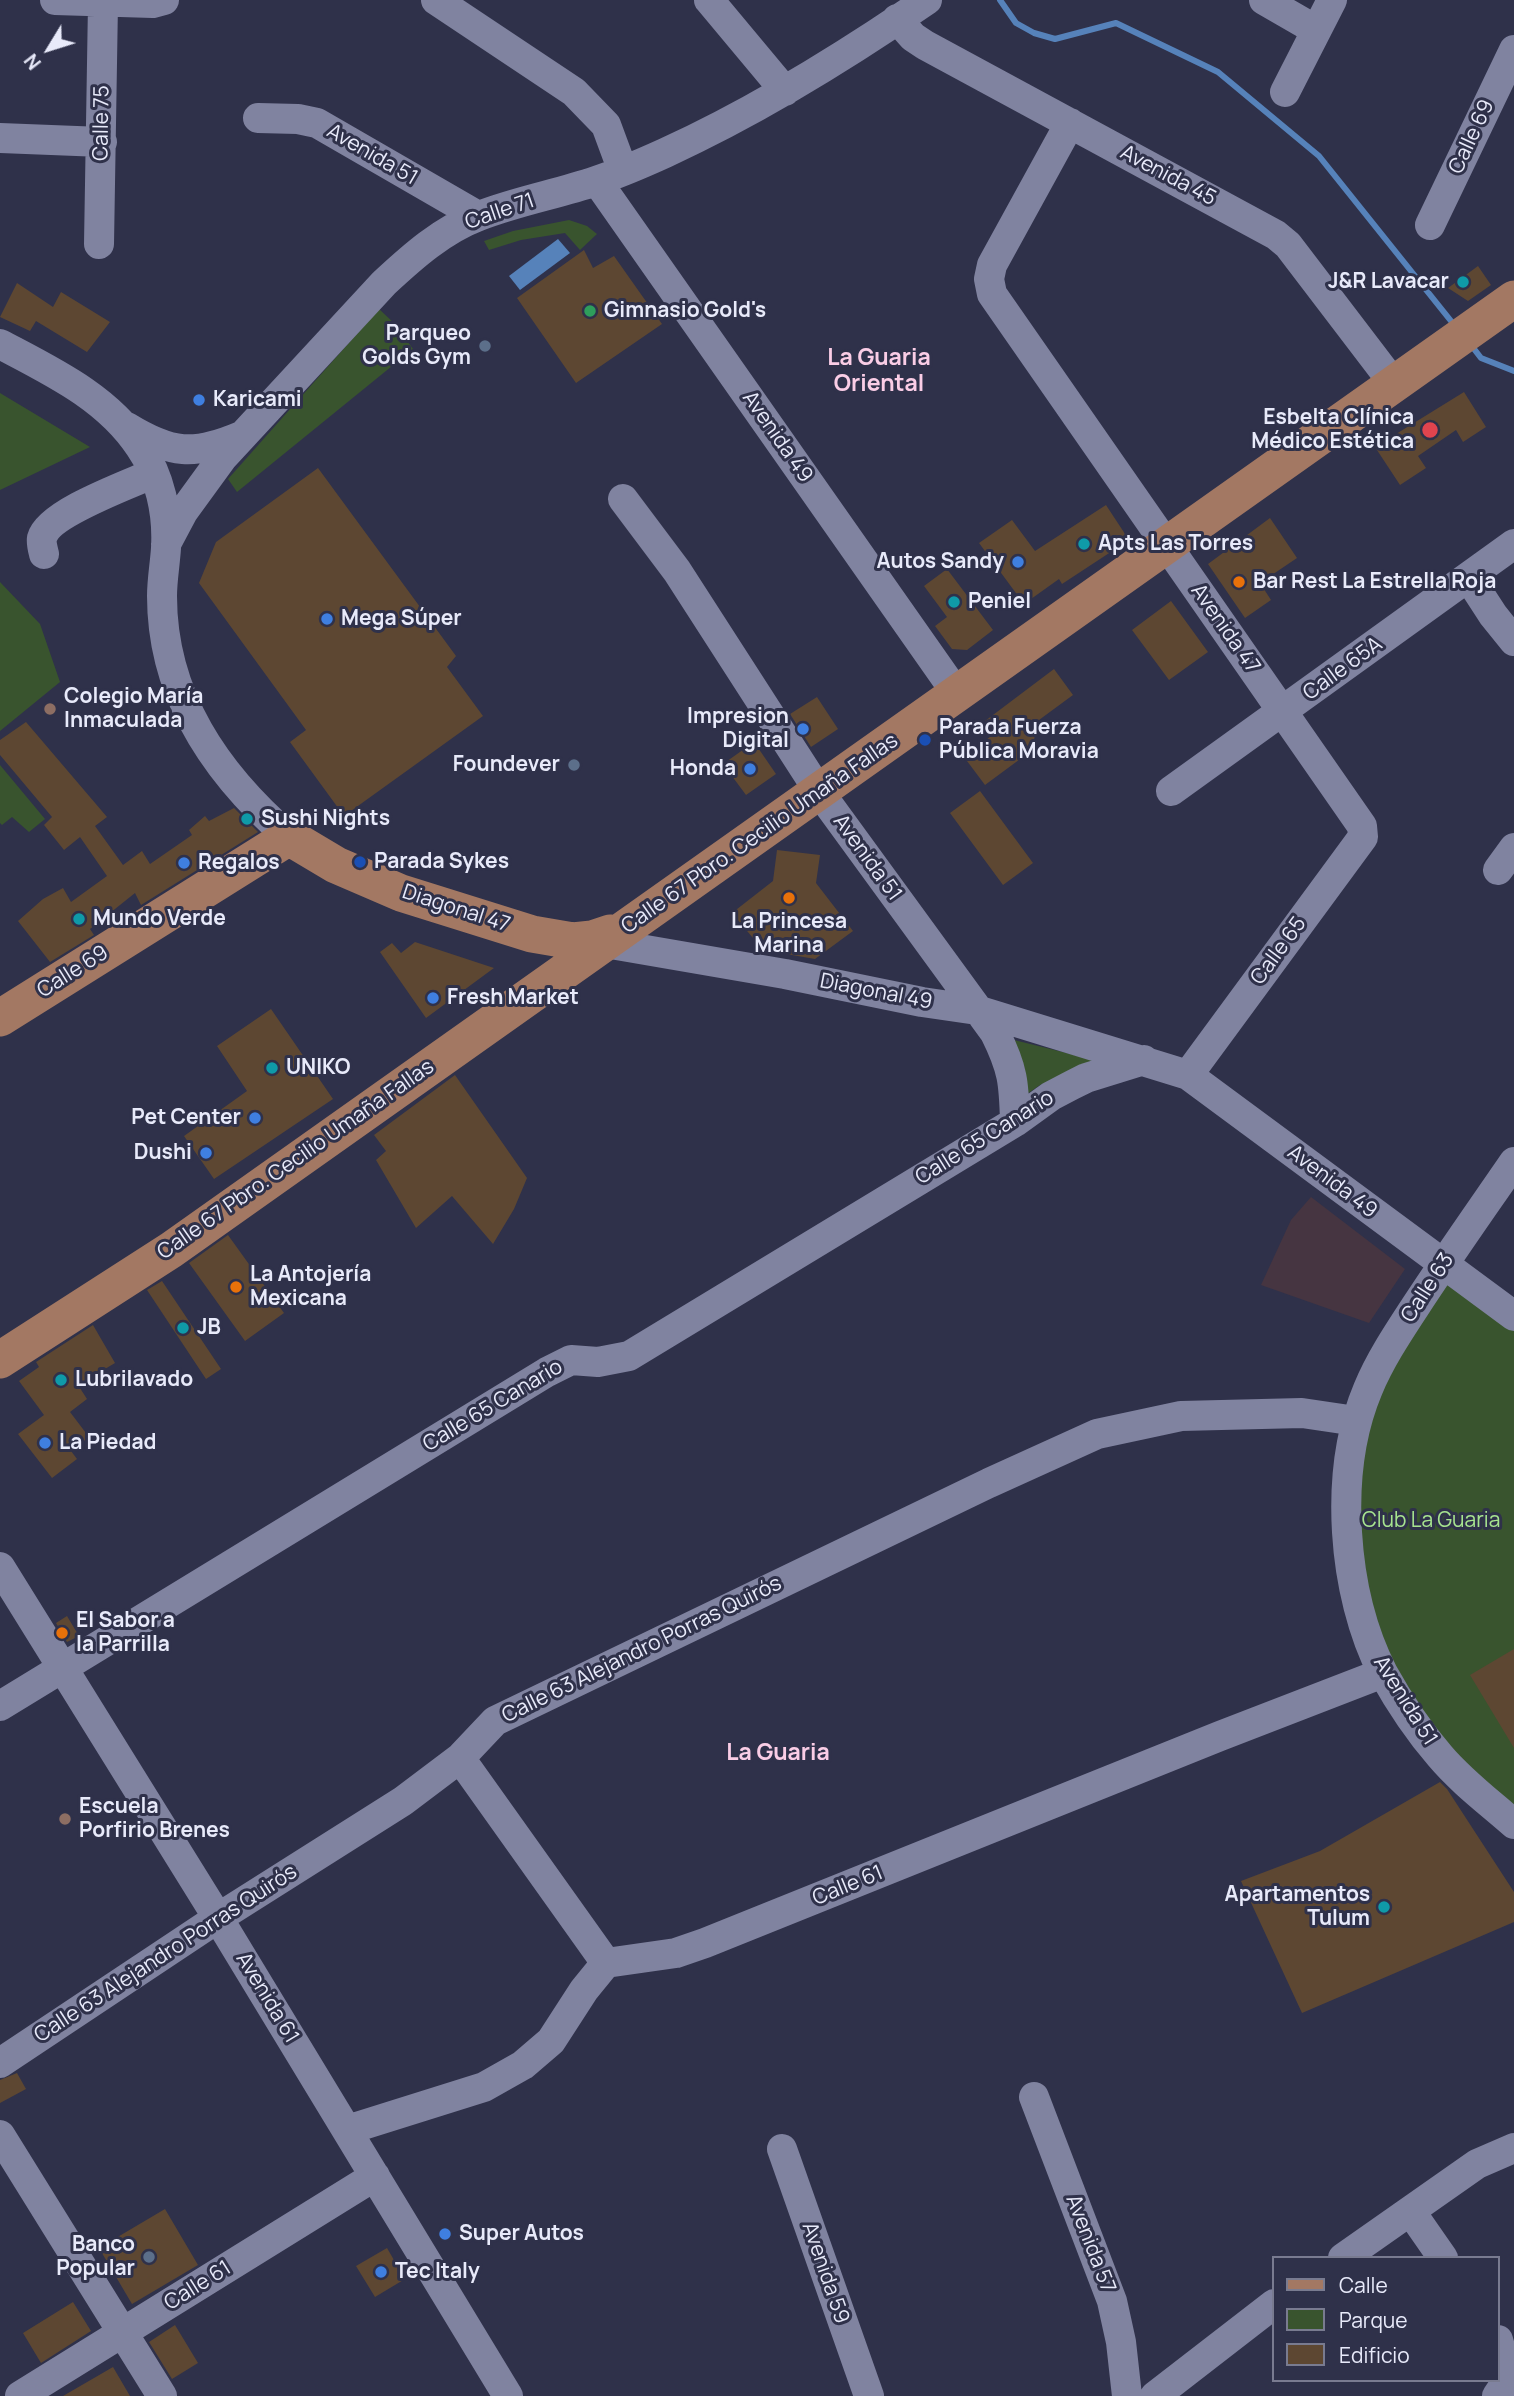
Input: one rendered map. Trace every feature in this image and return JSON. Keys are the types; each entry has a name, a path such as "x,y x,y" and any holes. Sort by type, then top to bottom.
{"main road":[{"name":"Calle 67 Pbro. Cecilio Umaña Fallas","path":"0,1360 171,1250 1500,309"},
{"name":"Diagonal 47","path":"289,837 335,865 401,892 532,934 573,941 618,934"},
{"name":"Calle 69","path":"0,1018 289,837"},
{"path":"532,934 546,941 556,954 553,967 541,986"}],"street":[{"path":"55,0 103,3 153,3 164,0"},
{"name":"Avenida 49","path":"436,0 574,92 606,125 610,176 957,694"},
{"path":"709,0 785,91"},
{"path":"1264,0 1316,30"},
{"path":"1285,92 1332,0"},
{"name":"Calle 75","path":"99,244 103,3"},
{"name":"Calle 71","path":"166,544 183,512 223,457 384,283 412,257 442,235 478,216 610,176 718,128 785,91 911,7"},
{"name":"Avenida 45","path":"911,7 913,37 925,45 1276,235 1288,245 1394,384"},
{"name":"Calle 69","path":"1430,225 1514,50"},
{"name":"Avenida 51","path":"258,118 298,119 317,123 478,216"},
{"name":"Avenida 47","path":"1070,123 992,265 989,279 992,294 1362,826"},
{"path":"0,138 102,142"},
{"path":"0,344 85,392 125,427 142,449 162,495 166,520 162,596 167,648 182,698 205,744 229,778 257,810 289,837"},
{"path":"125,427 153,443 184,450 215,447 245,434"},
{"path":"44,554 42,538 50,525 63,514 154,472"},
{"name":"Avenida 51","path":"623,499 677,572 820,793 995,1033 1014,1082 1015,1122"},
{"name":"Calle 65A","path":"1171,791 1514,544"},
{"path":"1469,578 1514,641"},
{"name":"Calle 65","path":"1188,1075 1363,837 1362,826"},
{"name":"Diagonal 49","path":"618,934 785,974 922,1002 977,1010 1144,1060"},
{"name":"Avenida 49","path":"1144,1060 1188,1075 1514,1316"},
{"name":"Calle 65 Canario","path":"0,1706 547,1372 571,1360 598,1362 629,1356 1015,1122 1051,1096 1079,1081 1144,1060"},
{"name":"Calle 63","path":"1356,1421 1368,1387 1388,1350 1443,1264 1514,1162"},
{"name":"Calle 63 Alejandro Porras Quirós","path":"0,2063 218,1918 402,1801 460,1758 495,1720 989,1483 1097,1434 1181,1416 1302,1413 1356,1421"},
{"name":"Avenida 51","path":"1356,1421 1346,1512 1350,1562 1366,1627 1383,1672 1439,1755 1514,1824"},
{"name":"Avenida 61","path":"0,1567 218,1918 508,2396"},
{"name":"Calle 61","path":"606,1962 676,1953 705,1943 1383,1672"},
{"path":"347,2130 484,2087 523,2066 551,2042 584,1990 606,1962 460,1758"},
{"name":"Avenida 57","path":"1034,2096 1112,2301 1128,2396"},
{"path":"0,2135 162,2396"},
{"path":"1345,2256 1477,2164 1514,2148"},
{"name":"Avenida 59","path":"782,2149 869,2396"},
{"name":"Calle 61","path":"20,2396 375,2176"},
{"path":"1411,2212 1442,2256"},
{"path":"1155,2396 1272,2306"},
{"path":"1500,2359 1503,2387"}],"shaded area":[{"path":"1311,1197 1405,1269 1369,1323 1261,1285 1291,1220"}],"green space":[{"path":"569,220 587,226 597,234 580,250 565,233 521,240 489,250 484,241 513,231"},
{"path":"379,309 395,324 413,349 237,492 228,479"},
{"path":"0,393 90,447 0,490"},
{"path":"0,582 40,624 60,682 0,731"},
{"path":"0,765 45,819 29,832 12,817 2,825 0,823"},
{"path":"1014,1040 1099,1061 1040,1085 1027,1094 1024,1066"},
{"name":"Club La Guaria","path":"1443,1264 1514,1316 1514,1824 1439,1755 1358,1601 1356,1421"}],"water":[{"path":"558,239 570,253 520,290 509,276"}],"building":[{"name":"Gimnasio Gold's","path":"584,250 593,268 614,256 662,324 576,383 517,298"},
{"name":"J&R Lavacar","path":"1478,266 1491,285 1468,301 1448,288"},
{"path":"17,283 53,307 61,292 110,322 87,352 36,321 30,331 0,317"},
{"path":"1464,392 1486,427 1463,442 1456,430 1418,456 1426,468 1400,485 1375,447"},
{"name":"Mega Súper","path":"318,468 456,656 447,667 483,716 344,816 290,742 306,730 199,583 216,542"},
{"path":"1106,505 1129,540 1062,584 1059,579 1024,604 979,543 1012,520 1035,551"},
{"path":"1270,518 1297,558 1260,583 1271,600 1245,618 1208,564"},
{"name":"Peniel","path":"947,569 993,630 967,650 952,649 935,626 947,617 924,586"},
{"path":"1171,601 1208,652 1169,680 1132,630"},
{"path":"1054,669 1073,695 1039,720 1031,751 985,785 964,757 995,733 985,721"},
{"path":"817,697 838,729 811,747 790,714"},
{"path":"26,722 107,817 95,826 123,865 142,851 150,864 192,835 189,830 205,816 209,821 234,808 258,832 141,905 135,893 90,929 94,935 50,962 18,921 43,899 63,888 71,902 107,876 80,837 64,850 44,825 52,817 0,755 0,740"},
{"name":"Honda","path":"754,742 776,774 746,795 723,764"},
{"path":"980,791 1033,863 1003,885 950,813"},
{"name":"La Princesa Marina","path":"777,850 820,855 816,883 853,931 815,959 763,950 732,913 773,881"},
{"name":"Fresh Market","path":"415,942 494,968 426,1018 380,952 392,943 401,953"},
{"name":"UNIKO","path":"271,1009 333,1099 214,1179 184,1136 247,1091 217,1046"},
{"path":"455,1075 527,1178 514,1209 493,1244 452,1196 416,1228 376,1160 386,1151 374,1135"},
{"name":"La Antojería Mexicana","path":"228,1235 284,1313 245,1341 189,1263"},
{"name":"JB","path":"162,1281 221,1369 206,1379 147,1290"},
{"path":"93,1325 115,1363 78,1385 87,1399 70,1412 89,1437 71,1451 77,1459 52,1478 18,1434 44,1415 19,1381 39,1367 36,1362"},
{"path":"67,1616 79,1636 67,1642 56,1623"},
{"path":"1514,1649 1514,1748 1470,1675"},
{"name":"Apartamentos Tulum","path":"1440,1782 1514,1892 1514,1922 1302,2013 1241,1881 1320,1851"},
{"path":"17,2073 26,2089 0,2103 0,2080"},
{"name":"Banco Popular","path":"165,2209 198,2265 132,2304 99,2248"},
{"name":"Tec Italy","path":"387,2248 405,2279 375,2297 356,2266"},
{"path":"73,2302 91,2331 41,2363 23,2333"},
{"path":"175,2325 198,2363 172,2379 149,2342"},
{"path":"113,2367 130,2396 63,2396"}],"waterway":[{"path":"1000,0 1016,23 1034,33 1055,39 1116,23 1218,72 1319,156 1455,326"},
{"path":"1471,345 1481,358 1514,371"}],"place":[{"name":"J&R Lavacar","path":"1463,282"},
{"name":"Gimnasio Gold's","path":"590,311"},
{"name":"Parqueo Golds Gym","path":"485,346"},
{"name":"Karicami","path":"199,400"},
{"name":"Esbelta Clínica Médico Estética","path":"1430,430"},
{"name":"Apts Las Torres","path":"1084,544"},
{"name":"Autos Sandy","path":"1018,562"},
{"name":"Bar Rest La Estrella Roja","path":"1239,582"},
{"name":"Peniel","path":"954,602"},
{"name":"Mega Súper","path":"327,619"},
{"name":"Colegio María Inmaculada","path":"50,709"},
{"name":"Impresion Digital","path":"803,729"},
{"name":"Parada Fuerza Pública Moravia","path":"925,740"},
{"name":"Foundever","path":"574,765"},
{"name":"Honda","path":"750,769"},
{"name":"Sushi Nights","path":"247,819"},
{"name":"Parada Sykes","path":"360,862"},
{"name":"Regalos","path":"184,863"},
{"name":"La Princesa Marina","path":"789,898"},
{"name":"Mundo Verde","path":"79,919"},
{"name":"Fresh Market","path":"433,998"},
{"name":"UNIKO","path":"272,1068"},
{"name":"Pet Center","path":"255,1118"},
{"name":"Dushi","path":"206,1153"},
{"name":"La Antojería Mexicana","path":"236,1287"},
{"name":"JB","path":"183,1328"},
{"name":"Lubrilavado","path":"61,1380"},
{"name":"La Piedad","path":"45,1443"},
{"name":"El Sabor a la Parrilla","path":"62,1633"},
{"name":"Escuela Porfirio Brenes","path":"65,1819"},
{"name":"Apartamentos Tulum","path":"1384,1907"},
{"name":"Super Autos","path":"445,2234"},
{"name":"Banco Popular","path":"149,2257"},
{"name":"Tec Italy","path":"381,2272"}],"district":[{"name":"La Guaria Oriental","path":"879,372"},
{"name":"La Guaria","path":"778,1754"}]}
